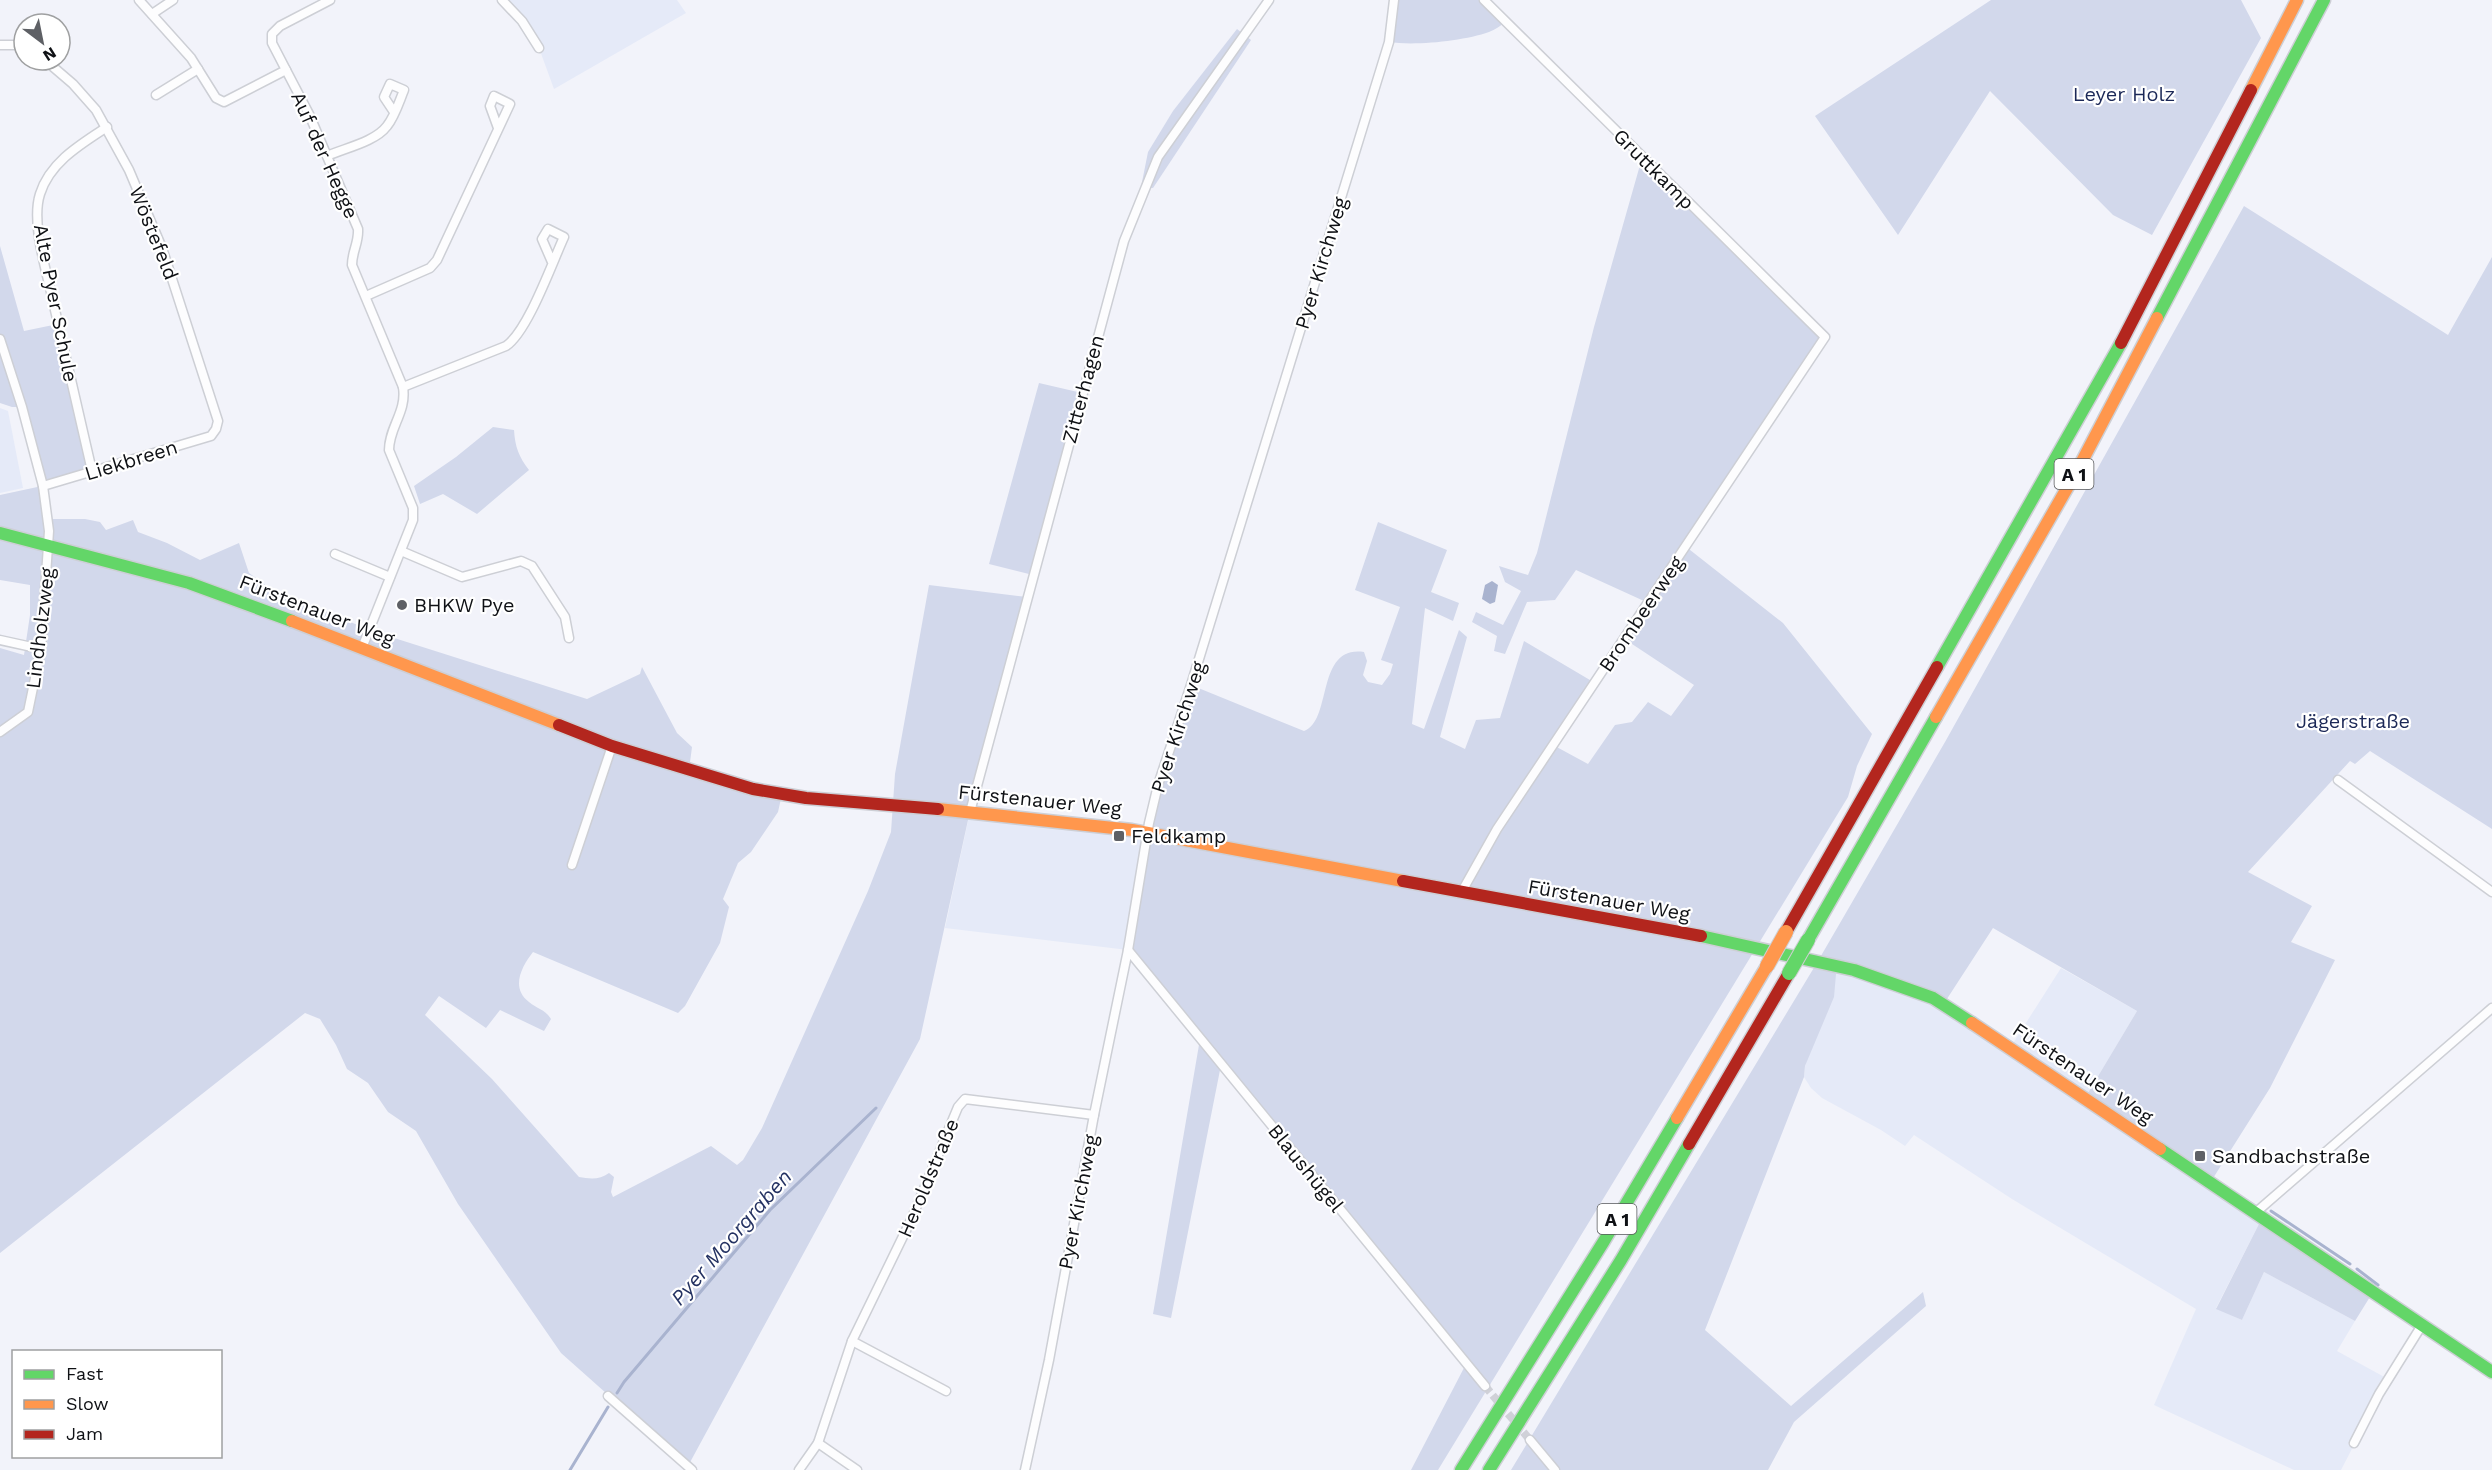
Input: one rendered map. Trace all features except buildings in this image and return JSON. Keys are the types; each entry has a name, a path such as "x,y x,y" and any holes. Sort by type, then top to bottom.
{"main road":[{"name":"A 1","path":"1461,1470 1604,1241 1767,966 2126,335 2297,0"},
{"name":"A 1","path":"1489,1470 1621,1260 1789,973 2078,469 2324,0"},
{"name":"Fürstenauer Weg","path":"0,533 225,595 612,746 742,786 782,794 861,804 970,812 1148,832 1732,942 1854,970 1938,1001 2492,1372"}],"street":[{"path":"139,0 198,69 216,98 224,102 286,70"},
{"path":"152,14 172,0"},
{"name":"Auf der Hegge","path":"330,0 280,26 272,34 272,43 309,114 358,230 359,241 352,253 352,265 403,387"},
{"path":"502,0 522,21 539,48"},
{"name":"Zitterhagen","path":"970,812 1124,242 1158,157 1269,0"},
{"name":"Pyer Kirchweg","path":"1025,1470 1049,1360 1158,785 1195,674 1389,42 1394,0"},
{"name":"Gruttkamp","path":"1484,0 1825,337"},
{"path":"156,95 198,69"},
{"name":"Wöstefeld","path":"60,72 74,84 96,111 129,170 162,248 216,413 216,429"},
{"path":"327,156 382,131 388,125 394,112"},
{"name":"Alte Pyer Schule","path":"92,471 47,272 38,217 39,195 47,178 63,158 107,127"},
{"path":"366,296 430,268 437,260 498,128"},
{"path":"362,648 413,520 413,508 389,450 389,441 405,400 403,387 506,346 515,340 552,262"},
{"name":"Brombeerweg","path":"1461,892 1497,829 1825,337"},
{"name":"Lindholzweg","path":"0,339 22,407 43,486 50,546 41,650 28,711 0,732"},
{"name":"Liekbreen","path":"43,486 202,439 211,436 216,429"},
{"path":"401,550 462,576 521,561 532,566 565,617 569,638"},
{"path":"335,554 390,577"},
{"path":"0,640 41,650"},
{"path":"572,865 612,746"},
{"path":"2338,780 2492,892"},
{"name":"Blaushügel","path":"1128,950 1485,1386"},
{"path":"2254,1214 2492,1008"},
{"name":"Heroldstraße","path":"799,1470 818,1443 852,1341 911,1220 958,1107 965,1099 1094,1114"},
{"path":"2354,1443 2379,1394 2422,1325"},
{"path":"852,1341 946,1391"},
{"path":"608,1396 692,1470"},
{"path":"1530,1440 1555,1470"},
{"path":"818,1443 857,1470"}],"shaded area":[{"path":"502,0 677,0 686,13 554,89 539,48"},
{"path":"0,408 8,411 23,488 0,493"},
{"path":"1492,581 1498,585 1495,602 1490,604 1482,599 1485,585"},
{"path":"970,812 1148,832 1128,950 945,928"},
{"path":"1827,963 1933,998 2010,1048 2061,968 2137,1011 2085,1098 2262,1218 2216,1308 2242,1320 2264,1272 2355,1321 2337,1351 2388,1379 2341,1470 2294,1470 2154,1405 2196,1309 2012,1199 1914,1135 1905,1146 1881,1130 1822,1098 1811,1088 1804,1077 1805,1067"}],"green space":[{"path":"1394,0 1484,0 1506,22 1491,31 1466,38 1425,43 1389,42"},
{"name":"Leyer Holz","path":"1991,0 2241,0 2261,38 2152,235 2113,215 1990,91 1898,235 1815,116"},
{"path":"1237,29 1251,40 1153,188 1141,187 1148,152 1173,111"},
{"path":"1642,158 1822,337 1685,546 1783,623 1872,734 1857,766 1848,797 1438,1470 1411,1470 1466,1364 1221,1065 1171,1318 1153,1314 1200,1039 1128,950 1149,823 1191,685 1304,731 1313,724 1319,713 1331,671 1338,660 1349,653 1364,652 1367,661 1363,675 1368,682 1382,685 1390,674 1393,664 1381,660 1400,607 1355,590 1378,522 1447,550 1431,592 1459,603 1453,621 1425,608 1412,724 1424,729 1459,630 1467,637 1440,737 1465,749 1476,720 1500,718 1524,641 1595,683 1553,745 1588,764 1615,725 1632,722 1648,702 1671,716 1694,685 1629,642 1655,606 1576,570 1555,600 1527,602 1505,654 1494,651 1497,636 1472,622 1476,612 1503,625 1521,591 1505,582 1499,566 1528,575 1537,553 1594,327"},
{"name":"Jägerstraße","path":"2244,206 2448,335 2492,257 2492,829 2370,751 2355,764 2350,761 2248,872 2312,906 2291,942 2335,960 2270,1088 2210,1183 2085,1098 2137,1011 1993,928 1943,1005 1828,964 1836,974 1834,997 1805,1066 1804,1077 1705,1330 1791,1406 1923,1292 1926,1306 1794,1422 1768,1470 1511,1470 1818,961 1945,742"},
{"path":"0,246 24,331 58,324 92,471 43,486 48,519 85,519 100,522 106,530 133,520 138,532 167,543 200,560 239,543 249,573 267,586 369,630 587,699 640,674 642,667 677,733 692,747 689,770 782,794 778,812 751,852 738,863 723,899 729,907 720,943 685,1006 678,1013 533,952 522,970 519,984 523,996 551,1019 544,1031 500,1010 486,1028 439,996 425,1015 492,1079 579,1177 595,1178 609,1173 614,1177 611,1192 613,1197 711,1146 737,1165 743,1160 762,1128 868,891 891,832 895,774 929,585 1027,597 1033,575 989,564 1039,383 1082,393 970,811 920,1039 688,1466 561,1353 458,1204 416,1131 388,1112 368,1083 347,1069 320,1019 305,1013 0,1253 0,648 24,655 30,615 30,585 0,580 0,495 42,486 22,407 0,403"},
{"path":"493,427 514,430 518,452 529,470 477,514 443,494 420,504 414,486 456,457"},
{"path":"2262,1218 2373,1292 2355,1321 2264,1272 2242,1320 2216,1309"}],"waterway":[{"name":"Pyer Moorgraben","path":"617,1393 770,1210 876,1108"},
{"path":"2271,1211 2350,1264"},
{"path":"2357,1269 2378,1285"},
{"name":"Pyer Moorgraben","path":"570,1470 608,1407"}],"tunnel":[{"path":"1485,1386 1530,1440"}],"traffic: fast":[{"path":"2157,318 2324,0"},
{"path":"1937,667 2121,343"},
{"path":"0,533 189,583 292,621"},
{"path":"1808,940 1936,717"},
{"path":"1701,936 1854,970 1933,998 1972,1023"},
{"path":"1789,973 1808,940"},
{"path":"1461,1470 1604,1241 1677,1118"},
{"path":"1489,1470 1621,1260 1689,1144"},
{"path":"2160,1149 2492,1372"}],"traffic: slow":[{"path":"2251,90 2297,0"},
{"path":"1936,717 2078,469 2157,318"},
{"path":"292,621 559,725"},
{"path":"938,809 1132,830 1403,881"},
{"path":"1767,966 1786,932"},
{"path":"1677,1118 1767,966"},
{"path":"1972,1023 2160,1149"}],"traffic: jam":[{"path":"2121,343 2251,90"},
{"path":"1786,932 1937,667"},
{"path":"559,725 612,746 753,789 806,798 938,809"},
{"path":"1403,881 1701,936"},
{"path":"1689,1144 1789,973"}],"place":[{"name":"BHKW Pye","path":"402,605"},
{"name":"Feldkamp","path":"1119,836"},
{"name":"Sandbachstraße","path":"2200,1156"}]}
